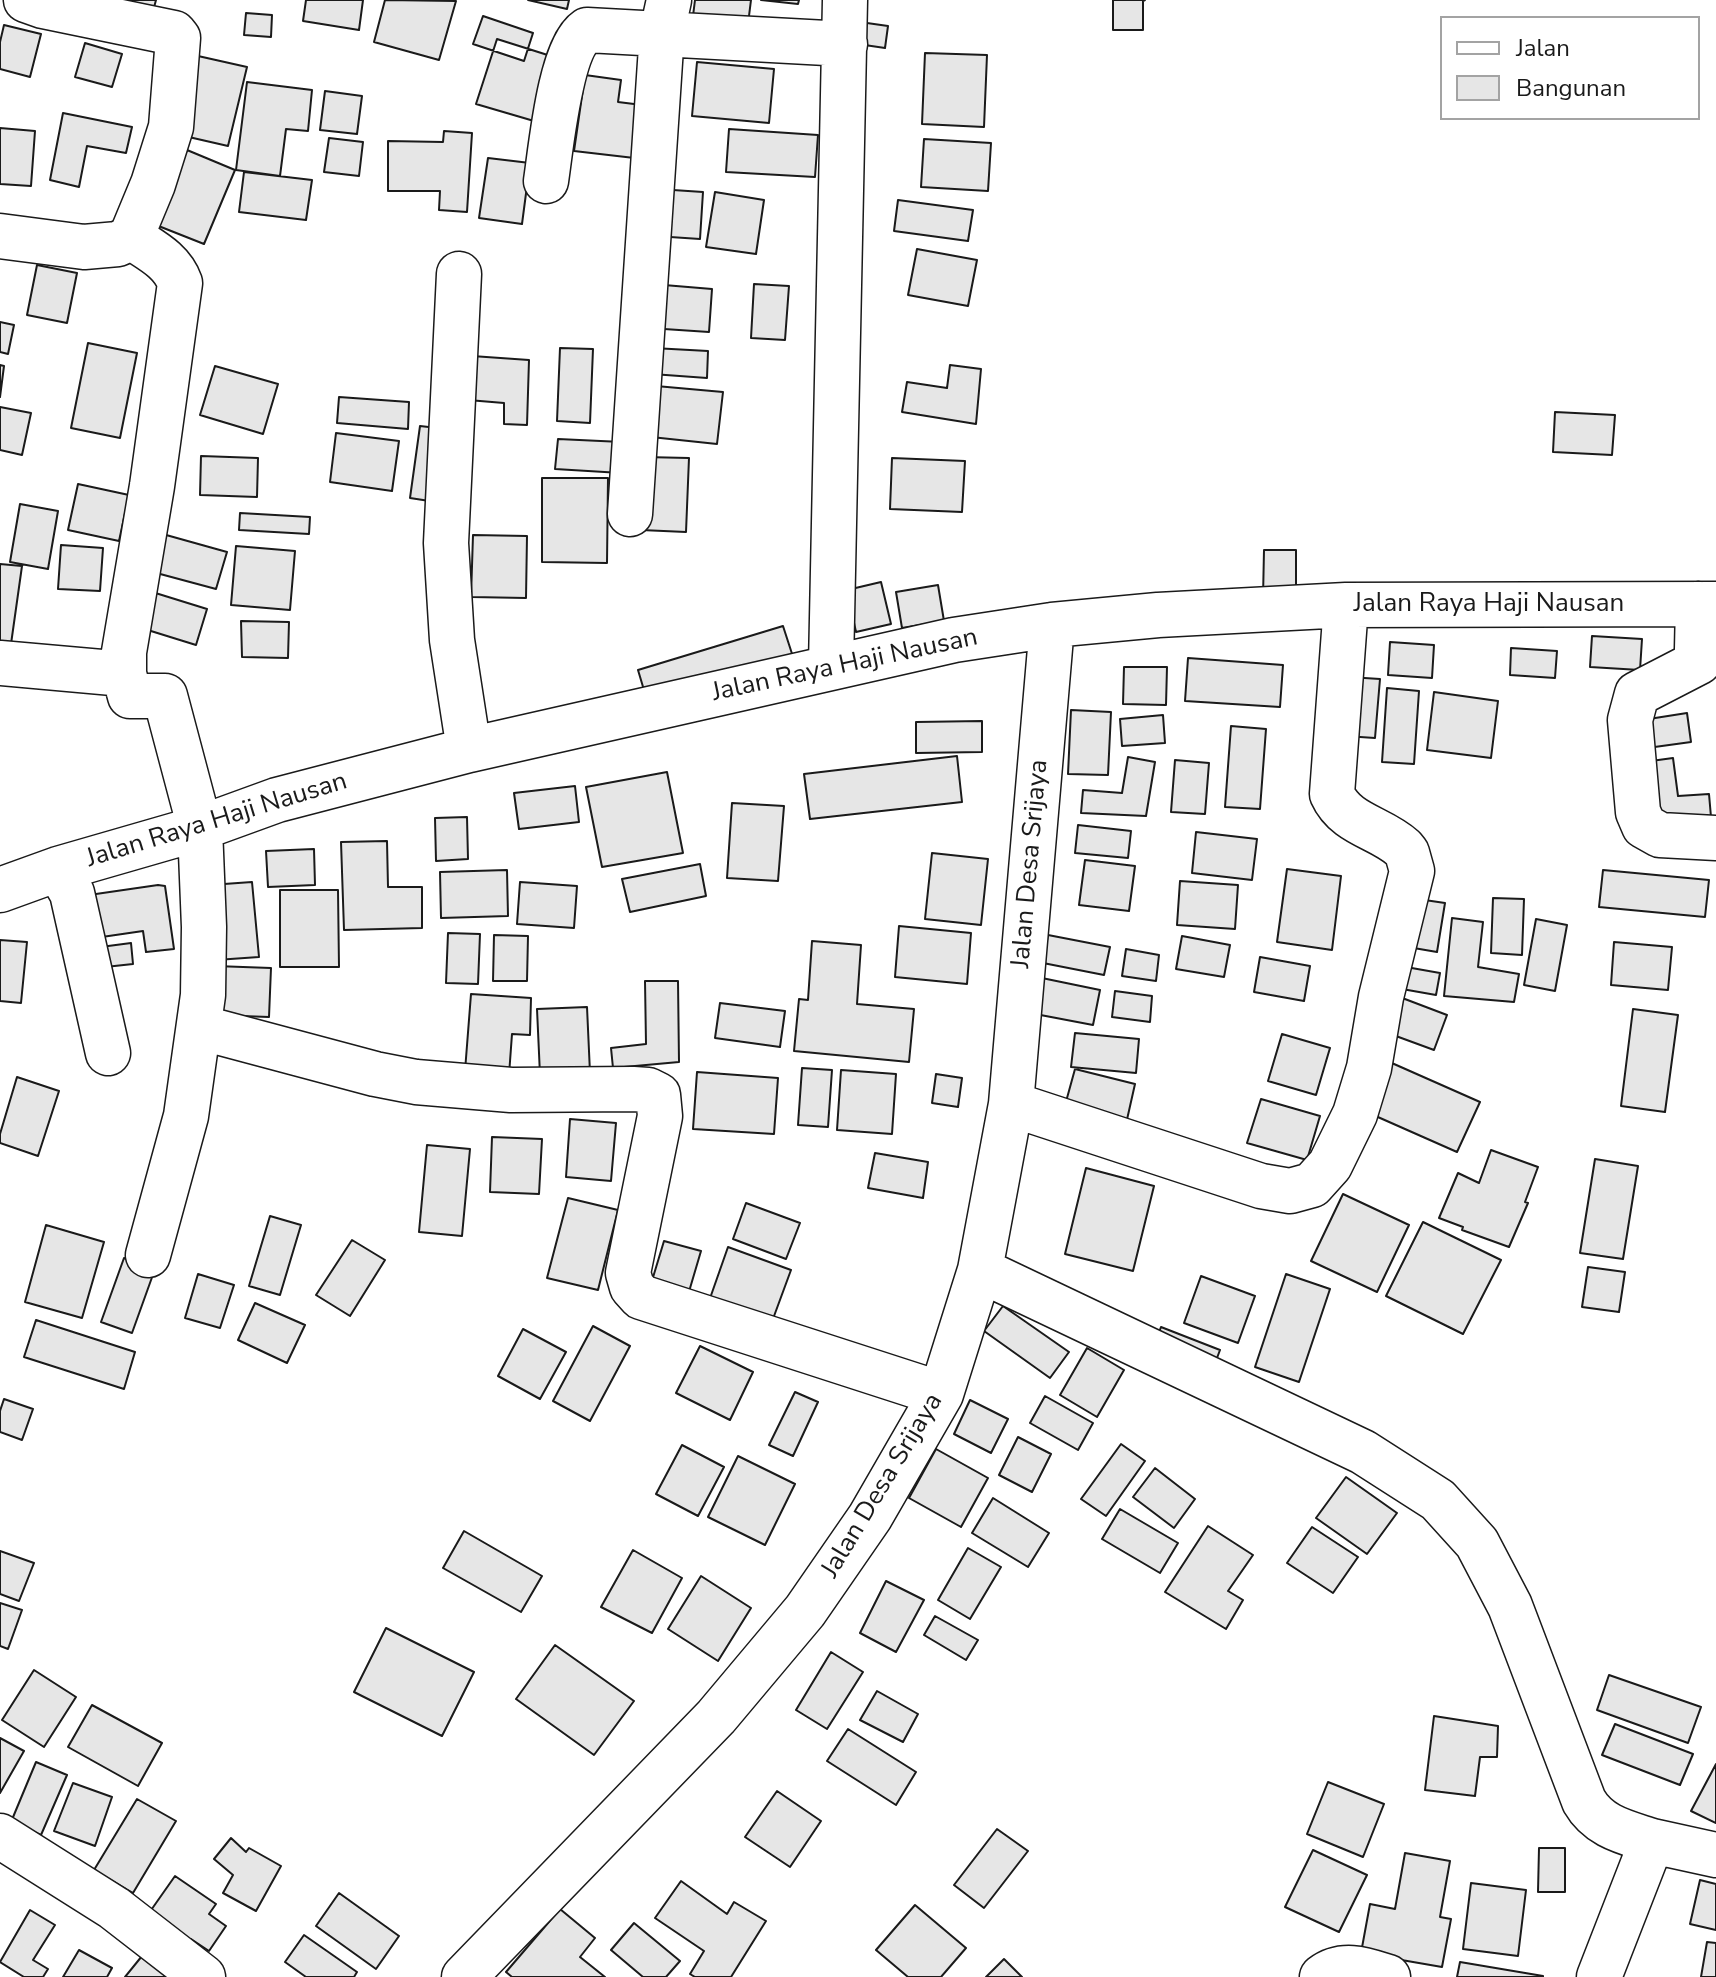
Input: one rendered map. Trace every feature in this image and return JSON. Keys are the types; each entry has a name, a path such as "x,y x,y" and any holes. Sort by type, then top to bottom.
{"street":[{"path":"0,236 94,247 118,244 131,237 153,184 171,127 178,38 174,33 96,8 26,0"},
{"path":"831,666 845,0"},
{"path":"546,181 558,97 568,63 582,33 665,16 845,44"},
{"path":"630,514 665,16"},
{"path":"131,237 168,263 180,283 152,486 124,652 124,674 130,696 165,696 200,828 204,927 203,995 186,1116 148,1255"},
{"path":"459,274 446,543 452,640 469,750"},
{"path":"1707,604 1697,649 1699,662 1637,694 1631,707 1630,720 1638,812 1644,826 1660,835 1716,838"},
{"name":"Jalan Raya Haji Nausan","path":"0,890 58,869 200,828 277,800 469,750 954,640 1052,625 1158,615 1346,605 1707,604"},
{"path":"1011,1104 1261,1186 1290,1191 1312,1185 1330,1165 1355,1114 1369,1068 1381,997 1412,871 1403,848 1346,815 1337,807 1332,794 1346,605"},
{"name":"Jalan Desa Srijaya","path":"464,1977 716,1717 805,1611 870,1517 941,1394 980,1270 1011,1104 1052,625"},
{"path":"0,663 124,674"},
{"path":"58,869 72,893 108,1053"},
{"path":"199,1027 416,1082 511,1090 633,1089 654,1092 658,1095 660,1116 628,1273 636,1293 941,1394"},
{"path":"980,1270 1363,1452 1438,1500 1477,1543 1510,1606 1584,1801 1593,1816 1610,1827 1652,1841 1716,1855"},
{"path":"0,1836 114,1908 203,1977"},
{"path":"1599,1977 1652,1841"},
{"path":"1322,1977 1341,1968 1361,1968 1388,1977"}],"building":[{"path":"108,0 156,0 152,15"},
{"path":"306,0 363,0 359,30 303,21"},
{"path":"385,0 456,1 439,60 374,42"},
{"path":"528,0 569,0 567,9"},
{"path":"695,0 751,0 748,24 693,16"},
{"path":"761,0 799,0 798,4"},
{"path":"1113,0 1145,0 1143,30 1113,30"},
{"path":"246,13 272,15 271,37 244,35"},
{"path":"483,16 533,33 524,61 473,44"},
{"path":"853,21 888,26 885,48 851,43"},
{"path":"4,25 41,34 30,77 0,69 0,42"},
{"path":"497,39 554,57 534,121 476,104"},
{"path":"85,43 122,54 112,87 75,77"},
{"path":"925,53 987,55 984,127 922,124"},
{"path":"198,56 247,67 228,146 180,135"},
{"path":"697,62 774,69 769,123 692,116"},
{"path":"585,75 621,80 618,102 650,106 643,159 574,151"},
{"path":"247,82 312,90 308,131 286,129 280,176 236,170"},
{"path":"325,91 362,96 357,134 320,130"},
{"path":"63,113 132,127 126,153 87,146 79,187 50,180"},
{"path":"0,128 35,131 31,186 0,184"},
{"path":"729,129 818,135 815,177 726,172"},
{"path":"444,131 472,133 467,212 439,210 440,191 388,191 388,141 443,142"},
{"path":"329,138 363,142 359,176 324,172"},
{"path":"924,139 991,143 988,191 921,187"},
{"path":"187,150 235,170 204,244 156,225"},
{"path":"488,158 530,163 522,224 479,218"},
{"path":"244,172 312,180 306,220 239,212"},
{"path":"658,189 703,192 700,239 655,236"},
{"path":"715,192 764,200 756,254 706,247"},
{"path":"898,200 973,210 968,241 894,231"},
{"path":"917,249 977,260 968,306 908,295"},
{"path":"37,265 77,273 67,323 27,315"},
{"path":"652,284 712,289 709,332 649,328"},
{"path":"754,284 789,286 785,340 751,338"},
{"path":"0,322 14,325 8,354 0,352"},
{"path":"88,343 137,353 120,438 71,428"},
{"path":"560,348 593,349 590,423 557,421"},
{"path":"653,348 708,351 707,378 652,374"},
{"path":"472,356 529,360 527,425 504,424 504,403 468,400"},
{"path":"0,365 4,366 0,397"},
{"path":"950,365 981,369 976,424 902,412 907,382 947,388"},
{"path":"215,366 278,384 263,434 200,415"},
{"path":"656,386 723,392 717,444 651,437"},
{"path":"339,397 409,402 408,429 337,423"},
{"path":"0,407 31,413 22,455 0,450"},
{"path":"1555,412 1615,415 1612,455 1553,452"},
{"path":"420,426 446,429 436,502 410,498"},
{"path":"336,433 399,441 392,491 330,482"},
{"path":"558,439 622,442 621,473 555,469"},
{"path":"201,456 258,458 257,497 200,495"},
{"path":"644,457 689,458 686,532 641,530"},
{"path":"892,458 965,461 962,512 890,509"},
{"path":"542,478 608,478 607,563 542,562"},
{"path":"78,484 129,495 119,541 68,530"},
{"path":"20,504 58,511 48,569 10,562"},
{"path":"240,513 310,517 309,534 239,530"},
{"path":"159,533 227,552 216,589 149,571"},
{"path":"473,535 527,536 526,598 471,597"},
{"path":"61,545 103,548 100,591 58,589"},
{"path":"236,546 295,551 290,610 231,605"},
{"path":"1264,550 1296,550 1296,598 1263,598"},
{"path":"0,564 22,566 11,644 0,643"},
{"path":"881,582 891,624 856,632 847,590"},
{"path":"938,585 944,621 902,628 896,592"},
{"path":"149,591 207,609 196,645 138,627"},
{"path":"241,621 289,622 288,658 242,657"},
{"path":"783,626 795,663 649,707 638,670"},
{"path":"1592,636 1642,639 1640,670 1590,667"},
{"path":"1390,642 1434,645 1432,678 1388,675"},
{"path":"1511,648 1557,651 1555,678 1510,675"},
{"path":"1188,658 1283,665 1280,707 1185,701"},
{"path":"1124,667 1167,667 1166,705 1123,704"},
{"path":"1349,677 1380,679 1375,738 1345,736"},
{"path":"1387,688 1419,691 1414,764 1382,762"},
{"path":"1434,692 1498,701 1491,758 1427,750"},
{"path":"1071,710 1111,712 1108,775 1068,774"},
{"path":"1687,713 1691,742 1640,749 1636,721"},
{"path":"1163,715 1165,743 1122,746 1120,719"},
{"path":"982,721 982,752 916,753 916,722"},
{"path":"1231,726 1266,729 1260,809 1225,807"},
{"path":"957,756 962,802 810,819 804,774"},
{"path":"1128,757 1155,762 1146,816 1081,813 1083,790 1122,793"},
{"path":"1673,758 1678,796 1709,794 1711,817 1659,823 1651,761"},
{"path":"1175,760 1209,763 1205,814 1171,812"},
{"path":"667,772 683,853 602,867 586,787"},
{"path":"575,786 579,822 519,829 514,793"},
{"path":"732,803 784,806 778,881 727,878"},
{"path":"467,817 468,859 436,861 435,818"},
{"path":"1078,825 1131,831 1128,858 1075,853"},
{"path":"1196,832 1257,839 1252,880 1192,873"},
{"path":"387,841 388,887 422,887 422,928 344,930 341,842"},
{"path":"314,849 315,885 268,887 266,851"},
{"path":"932,853 988,859 981,925 925,919"},
{"path":"1085,860 1135,866 1129,911 1079,905"},
{"path":"700,864 706,896 630,912 622,879"},
{"path":"1287,869 1341,876 1332,950 1277,942"},
{"path":"507,870 508,916 441,918 440,872"},
{"path":"1603,870 1709,880 1705,917 1599,907"},
{"path":"1180,881 1238,885 1235,929 1177,925"},
{"path":"252,882 259,957 216,960 210,885"},
{"path":"520,882 577,886 574,928 517,924"},
{"path":"165,886 174,949 146,952 143,931 95,938 89,895"},
{"path":"280,890 338,890 339,967 280,967"},
{"path":"1411,898 1445,903 1437,952 1402,946"},
{"path":"1493,898 1524,899 1522,955 1491,953"},
{"path":"1452,918 1483,922 1478,967 1519,974 1514,1002 1444,996"},
{"path":"1536,919 1567,925 1555,991 1524,985"},
{"path":"899,926 971,933 967,984 895,977"},
{"path":"448,933 480,934 478,984 446,983"},
{"path":"494,935 528,936 527,981 493,981"},
{"path":"1048,935 1110,947 1104,975 1043,963"},
{"path":"1182,936 1230,945 1224,977 1176,969"},
{"path":"0,940 27,942 21,1003 0,1001"},
{"path":"812,941 861,945 857,1004 914,1009 909,1062 794,1051 799,999 808,1000"},
{"path":"1614,942 1672,947 1668,990 1611,985"},
{"path":"131,943 133,964 96,968 93,948"},
{"path":"1126,949 1159,955 1156,981 1122,976"},
{"path":"1260,957 1310,966 1304,1001 1254,992"},
{"path":"1389,964 1440,973 1436,995 1385,986"},
{"path":"215,966 271,968 269,1017 214,1015"},
{"path":"1037,977 1100,990 1093,1025 1030,1013"},
{"path":"645,981 678,981 679,1062 613,1068 611,1048 646,1044"},
{"path":"1115,991 1152,996 1150,1022 1112,1017"},
{"path":"471,994 531,998 530,1035 512,1034 509,1075 465,1071"},
{"path":"1397,996 1447,1015 1434,1050 1385,1032"},
{"path":"720,1003 785,1011 780,1047 715,1038"},
{"path":"587,1007 590,1073 540,1075 537,1009"},
{"path":"1633,1009 1678,1015 1665,1112 1621,1106"},
{"path":"1075,1033 1139,1039 1136,1073 1071,1067"},
{"path":"1282,1034 1330,1048 1316,1095 1268,1081"},
{"path":"1385,1060 1480,1102 1457,1152 1362,1110"},
{"path":"802,1068 832,1070 828,1127 798,1125"},
{"path":"1075,1069 1135,1084 1126,1124 1064,1109"},
{"path":"841,1070 896,1074 892,1134 837,1130"},
{"path":"697,1072 778,1078 774,1134 693,1129"},
{"path":"936,1074 962,1078 958,1107 932,1103"},
{"path":"17,1077 59,1091 38,1156 0,1143"},
{"path":"1261,1099 1320,1116 1307,1160 1247,1143"},
{"path":"570,1119 616,1123 611,1181 566,1177"},
{"path":"492,1137 542,1139 539,1194 490,1192"},
{"path":"427,1145 470,1149 462,1236 419,1232"},
{"path":"1491,1150 1538,1167 1525,1202 1528,1203 1509,1247 1439,1218 1458,1173 1479,1183"},
{"path":"875,1153 928,1162 923,1198 868,1188"},
{"path":"1595,1159 1638,1166 1623,1259 1580,1253"},
{"path":"1086,1168 1154,1186 1133,1271 1065,1254"},
{"path":"1343,1194 1409,1225 1377,1292 1311,1261"},
{"path":"568,1198 618,1210 598,1290 547,1278"},
{"path":"746,1203 800,1223 786,1259 733,1239"},
{"path":"270,1216 301,1225 280,1295 249,1286"},
{"path":"1423,1222 1501,1260 1463,1334 1386,1296"},
{"path":"46,1225 104,1242 82,1318 25,1302"},
{"path":"352,1240 385,1260 350,1316 316,1295"},
{"path":"664,1241 701,1251 688,1295 651,1284"},
{"path":"728,1247 791,1270 770,1327 708,1304"},
{"path":"124,1258 155,1269 132,1333 101,1322"},
{"path":"1588,1267 1625,1272 1619,1312 1582,1307"},
{"path":"198,1274 234,1285 220,1328 185,1318"},
{"path":"1286,1274 1330,1289 1299,1382 1255,1367"},
{"path":"1201,1276 1255,1296 1238,1343 1184,1323"},
{"path":"255,1303 305,1325 287,1363 238,1340"},
{"path":"1003,1306 1069,1352 1050,1378 984,1331"},
{"path":"36,1320 135,1352 124,1389 24,1357"},
{"path":"593,1326 630,1346 590,1421 553,1401"},
{"path":"1161,1327 1220,1350 1214,1366 1155,1343"},
{"path":"523,1329 566,1352 540,1399 498,1376"},
{"path":"700,1346 753,1372 730,1420 676,1393"},
{"path":"1087,1348 1124,1370 1097,1417 1060,1395"},
{"path":"795,1392 818,1402 793,1456 769,1445"},
{"path":"1045,1396 1093,1423 1078,1450 1030,1423"},
{"path":"4,1399 33,1409 22,1440 0,1432 0,1411"},
{"path":"970,1400 1008,1419 991,1453 954,1434"},
{"path":"1018,1437 1051,1454 1032,1492 999,1475"},
{"path":"1121,1444 1145,1461 1106,1516 1081,1499"},
{"path":"682,1445 724,1467 698,1516 656,1494"},
{"path":"936,1449 988,1478 961,1527 909,1498"},
{"path":"738,1456 795,1484 765,1545 708,1517"},
{"path":"1155,1468 1195,1499 1174,1528 1133,1497"},
{"path":"1346,1477 1397,1513 1367,1554 1316,1518"},
{"path":"993,1498 1049,1533 1028,1567 972,1533"},
{"path":"1120,1509 1178,1543 1160,1573 1102,1539"},
{"path":"1208,1526 1253,1555 1228,1591 1243,1600 1226,1629 1165,1592"},
{"path":"1312,1527 1358,1557 1333,1593 1287,1563"},
{"path":"464,1531 542,1576 521,1612 443,1568"},
{"path":"968,1548 1001,1567 970,1619 938,1600"},
{"path":"633,1550 682,1578 652,1633 601,1607"},
{"path":"0,1551 34,1563 19,1601 0,1594"},
{"path":"701,1576 751,1608 718,1661 668,1629"},
{"path":"886,1581 924,1600 896,1652 860,1633"},
{"path":"0,1603 22,1610 8,1649 0,1646"},
{"path":"935,1616 978,1640 966,1660 924,1635"},
{"path":"386,1628 474,1672 442,1736 354,1692"},
{"path":"555,1645 634,1701 594,1755 516,1699"},
{"path":"831,1652 863,1672 827,1729 796,1710"},
{"path":"34,1670 76,1697 44,1747 2,1720"},
{"path":"1609,1675 1701,1707 1688,1743 1597,1710"},
{"path":"877,1691 918,1714 903,1742 860,1720"},
{"path":"92,1705 162,1743 138,1786 68,1747"},
{"path":"1434,1716 1498,1726 1497,1757 1480,1757 1475,1796 1425,1790"},
{"path":"1615,1724 1693,1754 1680,1785 1602,1755"},
{"path":"848,1729 916,1772 896,1805 827,1761"},
{"path":"0,1738 24,1751 0,1793"},
{"path":"36,1762 67,1775 41,1835 11,1822"},
{"path":"1716,1764 1716,1823 1691,1811"},
{"path":"1328,1782 1384,1804 1363,1857 1307,1834"},
{"path":"73,1783 112,1797 95,1846 54,1831"},
{"path":"777,1791 821,1821 790,1867 745,1837"},
{"path":"137,1799 176,1821 133,1893 94,1870"},
{"path":"997,1829 1028,1851 984,1908 954,1885"},
{"path":"231,1838 246,1852 249,1848 281,1866 256,1911 223,1893 233,1875 214,1859"},
{"path":"1539,1848 1565,1848 1565,1892 1538,1892"},
{"path":"1313,1850 1367,1875 1339,1932 1285,1907"},
{"path":"1405,1853 1450,1861 1440,1917 1451,1919 1442,1967 1361,1953 1370,1904 1395,1909"},
{"path":"175,1876 216,1904 209,1914 226,1926 209,1951 191,1939 182,1952 142,1923"},
{"path":"1700,1880 1716,1884 1716,1930 1690,1924"},
{"path":"681,1881 727,1914 734,1902 766,1921 731,1977 695,1977 690,1974 704,1951 655,1918"},
{"path":"1471,1883 1526,1890 1518,1956 1463,1949"},
{"path":"339,1893 399,1936 376,1969 316,1926"},
{"path":"915,1905 966,1948 941,1977 908,1977 876,1950"},
{"path":"560,1909 595,1938 580,1957 605,1977 512,1977 506,1972"},
{"path":"30,1910 55,1925 33,1960 48,1969 43,1977 24,1977 0,1962"},
{"path":"634,1923 680,1961 666,1977 643,1977 611,1950"},
{"path":"304,1935 357,1972 354,1977 306,1977 285,1962"},
{"path":"1707,1942 1716,1943 1716,1977 1701,1977"},
{"path":"79,1950 112,1968 107,1977 63,1977"},
{"path":"142,1956 168,1977 125,1977"},
{"path":"1004,1959 1022,1977 986,1977"},
{"path":"1460,1962 1543,1976 1543,1977 1457,1977"}]}
